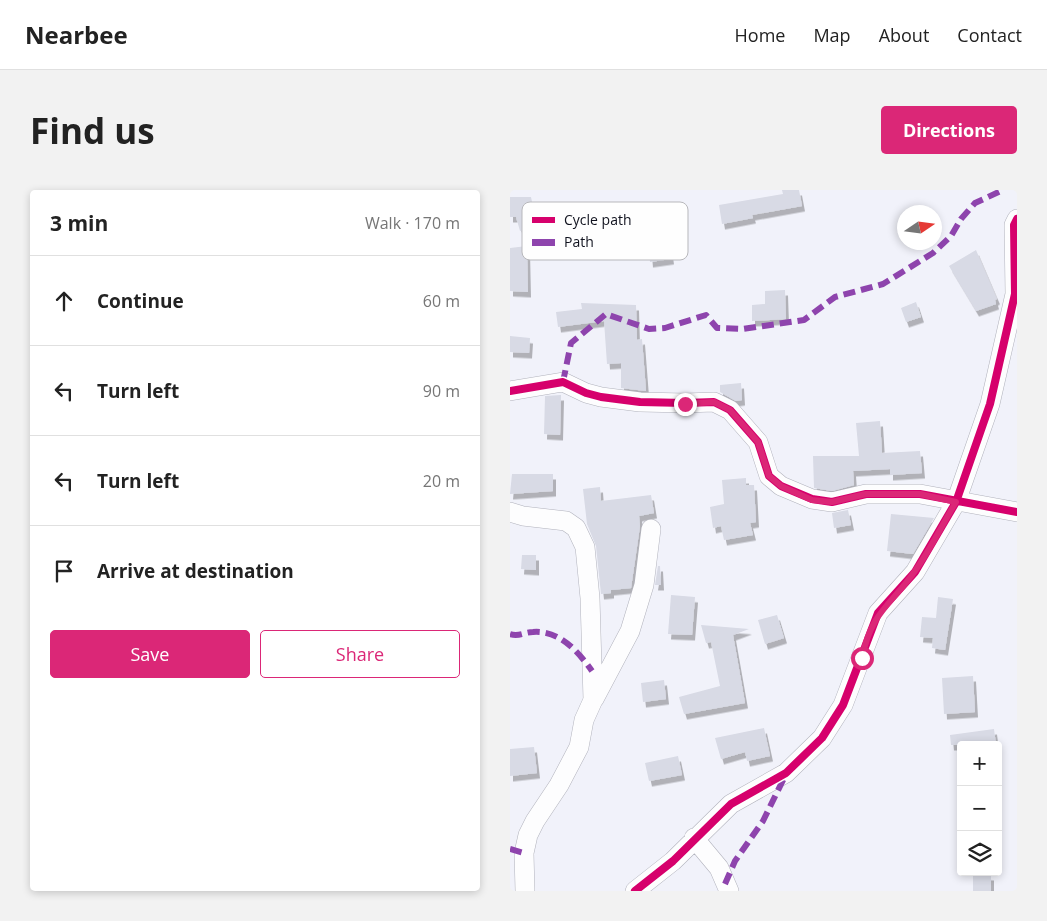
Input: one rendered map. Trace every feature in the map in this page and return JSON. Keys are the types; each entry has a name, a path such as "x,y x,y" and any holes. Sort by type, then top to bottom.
{"street":[{"path":"635,891 673,861 694,838 731,804 786,773 822,738 842,705 878,614 915,572 956,502 990,404 1014,294 1014,225 1017,219"},
{"path":"510,390 563,382 586,393 601,397 640,402 685,404 714,402 730,410 758,442 769,476 781,486 812,500 832,502 866,494 920,494 1017,512"},
{"path":"510,512 523,516 566,521 576,528 582,537 585,547 590,598 593,700"},
{"path":"525,891 524,853 528,836 535,821 559,785 579,746 584,720 630,631 644,585 651,529"},
{"path":"694,838 719,868 729,891"}],"building":[{"path":"782,190 799,190 802,206 752,215 753,218 722,224 719,205 783,194"},
{"path":"510,197 531,197 532,202 522,202 522,230 520,231 516,217 510,217"},
{"path":"522,247 522,260 527,260 528,292 510,291 510,248"},
{"path":"976,250 997,299 995,300 996,304 976,311 949,266"},
{"path":"785,290 786,319 752,321 752,305 765,304 765,291"},
{"path":"916,302 921,317 906,322 901,308"},
{"path":"581,303 636,305 637,340 642,339 646,391 621,388 621,363 607,364 604,321 558,327 556,312 582,309"},
{"path":"510,336 530,338 529,353 510,352"},
{"path":"741,383 742,400 736,401 720,392 720,385"},
{"path":"561,395 560,435 544,434 545,396"},
{"path":"880,421 882,453 920,451 922,473 890,475 890,469 853,471 854,485 832,491 814,488 813,456 859,456 856,423"},
{"path":"512,474 553,474 553,491 510,494"},
{"path":"746,478 746,485 754,485 756,522 750,523 753,535 724,540 721,526 713,528 710,507 724,504 722,480"},
{"path":"600,487 601,501 651,495 654,513 639,516 640,526 631,588 611,590 611,593 601,594 596,546 587,524 583,489"},
{"path":"848,510 851,525 834,528 832,513"},
{"path":"891,514 934,518 913,554 887,551"},
{"path":"522,555 536,555 536,570 521,569"},
{"path":"658,566 660,566 661,585 655,585"},
{"path":"671,595 695,597 692,635 668,634"},
{"path":"938,597 953,599 945,650 932,648 933,638 920,637 922,617 936,618"},
{"path":"777,615 784,638 765,644 758,620"},
{"path":"701,625 749,629 733,635 745,703 684,714 679,697 720,686 711,642 706,643"},
{"path":"973,676 975,712 944,714 942,678"},
{"path":"664,680 666,699 643,702 641,683"},
{"path":"764,728 770,756 747,761 745,752 721,759 715,738"},
{"path":"994,729 996,741 957,741 957,745 951,745 950,735"},
{"path":"534,747 537,773 510,776 510,749"},
{"path":"678,756 682,775 649,781 645,763"},
{"path":"973,876 991,876 991,891 973,891"}],"marked path":[{"path":"563,382 571,343 606,314 649,329 665,328 706,315 717,328 743,329 804,320 835,297 883,284 933,253 951,236 961,219 975,203 1003,190"},
{"path":"510,634 516,635 533,632 551,634 574,649 592,671"},
{"path":"725,884 735,861 763,821 785,776"},
{"path":"510,849 524,853"}],"cycle path":[{"path":"635,891 673,861 731,804 786,773 822,738 843,705 878,613 915,572 956,502 990,404 1015,294 1014,225 1017,219"},
{"path":"510,391 563,382 586,393 601,397 640,402 714,402 730,410 758,442 769,476 781,486 812,499 832,502 866,494 920,494 1017,512"}],"route":[{"path":"685,404 714,402 730,410 758,442 769,476 781,486 805,495 812,500 832,502 866,494 920,494 956,502 915,572 878,614 865,643 862,658"}]}
